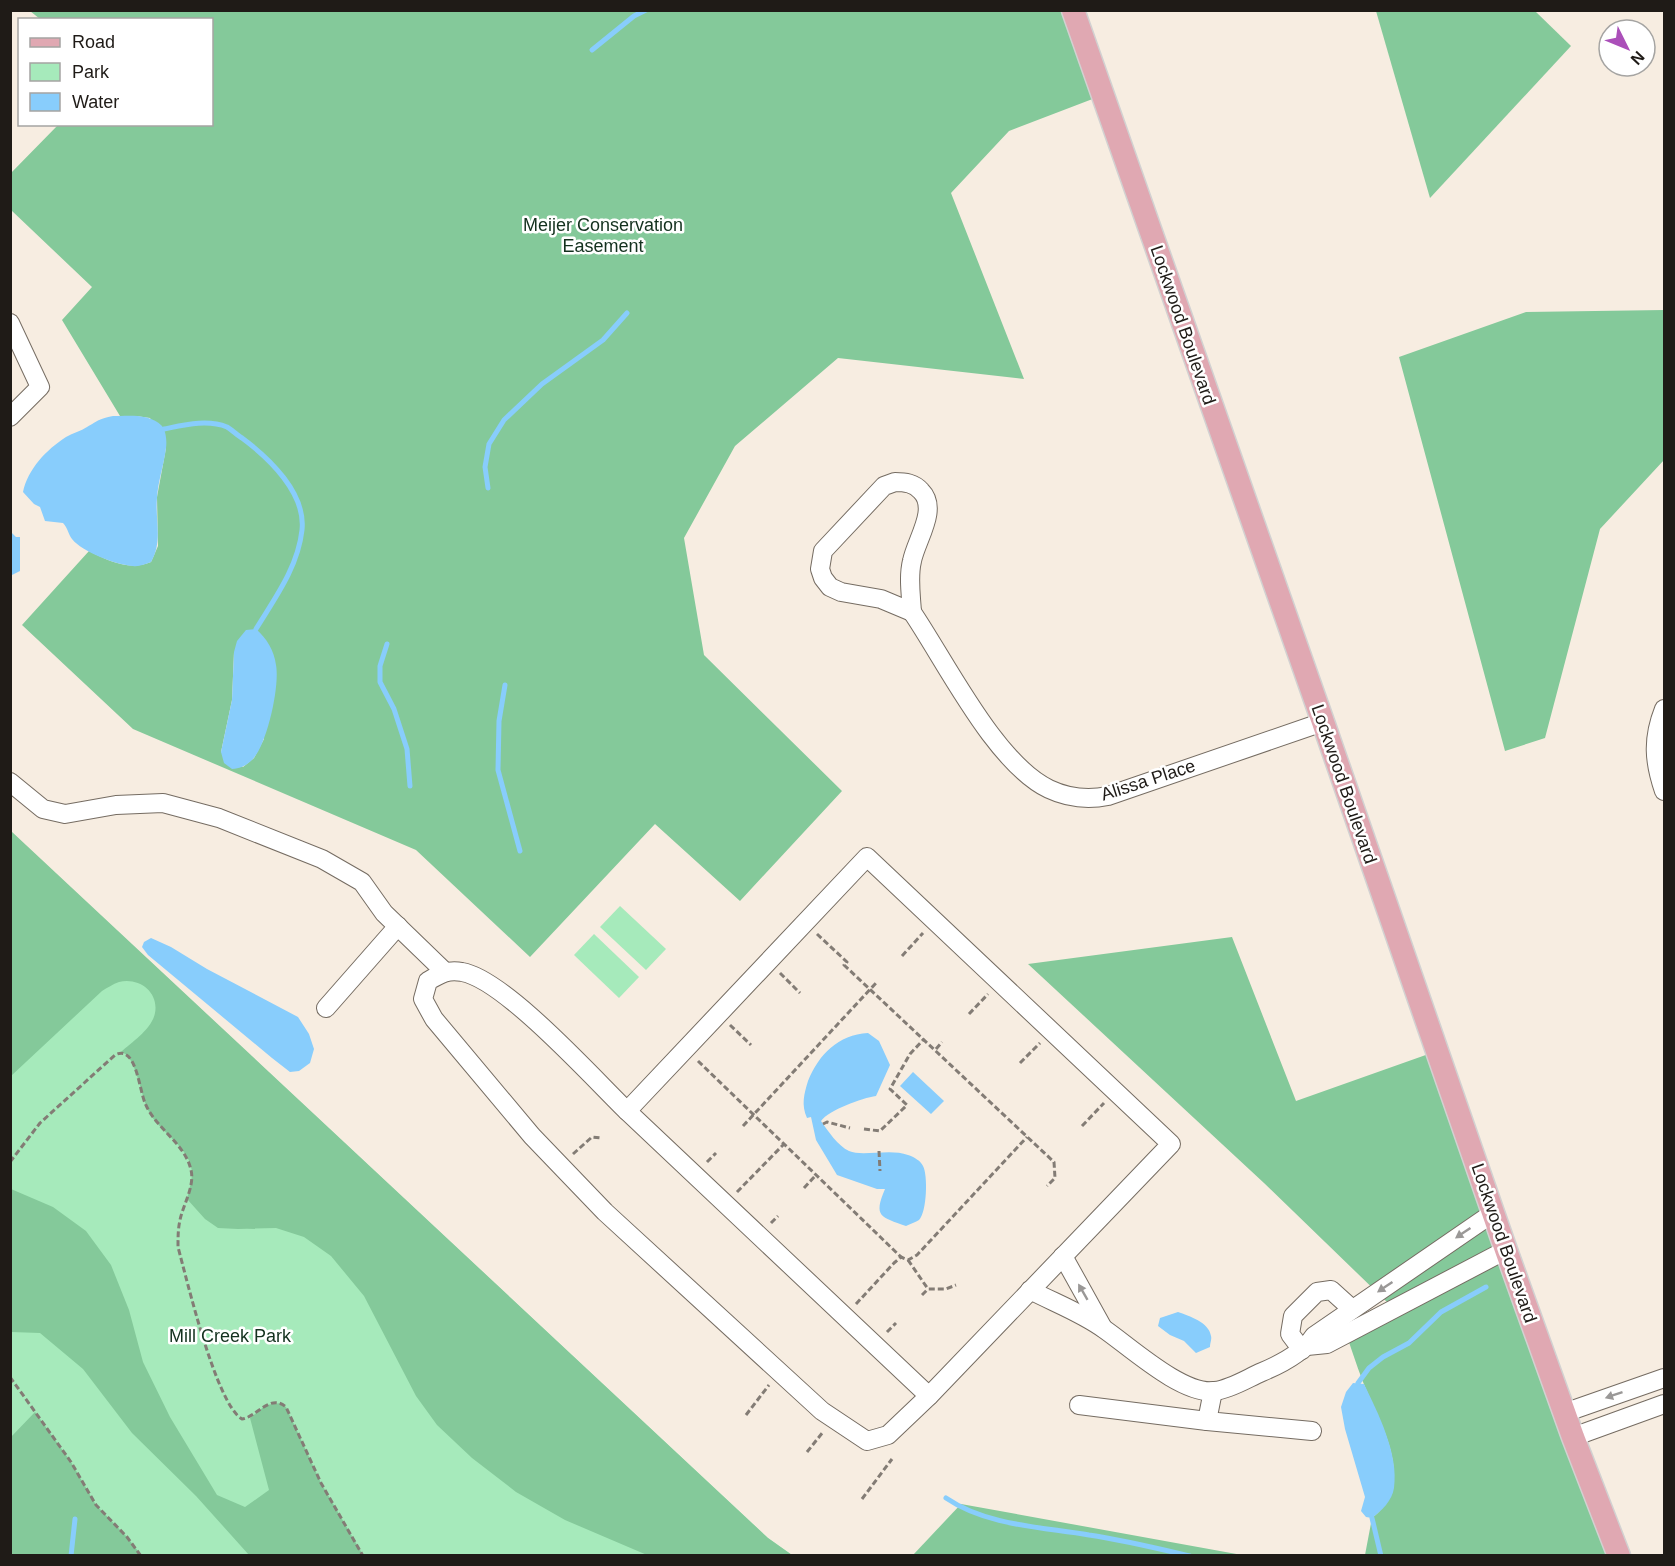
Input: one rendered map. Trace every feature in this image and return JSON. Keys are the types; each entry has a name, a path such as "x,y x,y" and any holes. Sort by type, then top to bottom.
{"main road":[{"name":"Lockwood Boulevard","path":"1073,10 1506,1250 1564,1413 1619,1556"}],"street":[{"path":"10,323 40,387 10,417"},
{"path":"895,482 905,482 916,486 926,498 928,510 911,563 912,612 881,599 841,592 830,587 820,569 823,551 884,486 895,482"},
{"name":"Alissa Place","path":"912,612 973,710 995,740 1030,777 1048,789 1065,795 1085,798 1108,796 1323,722"},
{"path":"1665,709 1659,724 1655,748 1657,768 1665,792"},
{"path":"10,782 43,809 65,814 116,805 163,803 219,818 322,859 362,882 384,913 444,971"},
{"path":"627,1111 867,857 1051,1030 1170,1144 929,1396 888,1435 867,1441 822,1411 605,1212 560,1165 525,1128 434,1019 423,999 428,981 444,971 462,972 480,978 500,990 543,1029 627,1111 929,1396"},
{"path":"326,1008 398,926"},
{"path":"1305,1348 1314,1336 1493,1213"},
{"path":"1030,1290 1103,1328 1152,1365 1190,1386 1213,1391 1272,1368 1305,1348 1327,1344 1506,1250"},
{"path":"1434,1254 1449,1280"},
{"path":"1063,1257 1103,1328"},
{"path":"1305,1348 1290,1334 1293,1316 1317,1292 1331,1290 1352,1309"},
{"path":"1564,1413 1665,1378"},
{"path":"1207,1421 1213,1391"},
{"path":"1573,1437 1665,1404"},
{"path":"1079,1405 1312,1431"}],"path":[{"path":"903,956 935,921"},
{"path":"805,922 847,962 844,965 1054,1162 1055,1178 1047,1186"},
{"path":"768,962 800,993"},
{"path":"969,1014 999,982"},
{"path":"743,1126 876,983"},
{"path":"718,1014 751,1045"},
{"path":"1020,1063 1051,1030"},
{"path":"864,1129 880,1131 907,1105 890,1089 910,1054 924,1039"},
{"path":"935,1050 942,1042"},
{"path":"685,1049 901,1257 908,1260 928,1289"},
{"path":"10,1161 39,1123 115,1055 121,1052 131,1059 151,1117 181,1148 192,1173 179,1225 178,1247 207,1350 222,1391 235,1415 242,1419 250,1418 273,1402 286,1407 321,1483 363,1556"},
{"path":"1083,1126 1115,1091"},
{"path":"823,1124 827,1122 850,1128"},
{"path":"560,1165 592,1137 601,1138"},
{"path":"908,1260 917,1255 1027,1137"},
{"path":"726,1204 784,1144"},
{"path":"879,1151 880,1172"},
{"path":"1051,1160 1057,1154"},
{"path":"804,1188 816,1175"},
{"path":"844,1316 901,1257"},
{"path":"922,1295 928,1289 946,1289 956,1285"},
{"path":"746,1415 779,1371"},
{"path":"10,1377 71,1462 96,1505 128,1537 141,1556"},
{"path":"807,1452 833,1418"},
{"path":"862,1499 892,1459"}],"green space":[{"name":"Meijer Conservation Easement","path":"30,11 1073,11 1103,95 1009,131 951,193 1024,379 838,358 735,446 684,538 704,655 842,791 740,901 655,824 530,957 416,850 133,729 22,625 89,551 127,565 143,565 151,562 158,546 157,497 166,448 150,418 120,416 62,320 92,287 11,210 10,174 57,126 213,126 213,18 39,18","holes":["234,652 264,739 254,758 243,767 221,752 232,700"]},
{"path":"1376,11 1535,11 1571,46 1430,198"},
{"path":"1664,310 1664,460 1600,529 1545,738 1505,751 1399,357 1526,312"},
{"name":"Mill Creek Park","path":"10,831 768,1538 792,1555 11,1555"},
{"path":"11,831 768,1538 792,1555 647,1555 565,1520 516,1492 472,1458 437,1425 416,1396 364,1296 331,1256 304,1237 276,1228 218,1228 205,1219 187,1199 192,1175 191,1165 181,1148 159,1126 148,1110 131,1060 121,1052 146,1030 155,1013 151,993 140,984 119,982 102,991 11,1076"},
{"path":"620,906 666,949 646,970 600,927"},
{"path":"594,934 639,977 619,998 574,955"},
{"path":"1232,937 1296,1101 1437,1051 1619,1555 1365,1555 1372,1518 1386,1504 1392,1487 1394,1470 1385,1434 1363,1382 1343,1325 1387,1302 1264,1183 1028,964"},
{"path":"11,1189 53,1207 86,1231 111,1265 129,1310 143,1362 170,1417 217,1495 245,1507 269,1490 250,1418 266,1405 281,1403 286,1407 321,1483 363,1555 249,1555 196,1496 132,1433 83,1369 40,1333 11,1332"},
{"path":"35,1412 71,1462 96,1505 141,1555 11,1555 11,1437"},
{"path":"961,1504 1242,1555 913,1555"}],"water":[{"path":"113,416 139,416 151,419 162,426 166,436 157,498 157,547 151,562 140,566 118,563 84,549 72,539 63,523 45,521 40,507 23,492 29,476 39,461 59,442 99,420"},
{"path":"11,532 16,537 20,537 20,571 10,575"},
{"path":"256,629 274,654 277,674 274,700 258,752 246,765 232,769 224,763 221,752 232,700 234,652 237,641 246,630"},
{"path":"151,938 298,1017 309,1034 314,1049 310,1063 299,1071 290,1072 272,1058 148,955 142,947 144,942"},
{"path":"868,1033 879,1041 890,1065 876,1096 846,1105 821,1121 837,1142 849,1151 901,1153 921,1162 926,1177 924,1209 919,1220 906,1226 882,1215 880,1205 885,1189 877,1189 837,1175 816,1140 811,1117 807,1118 804,1109 804,1095 808,1081 824,1054 839,1042"},
{"path":"913,1072 944,1101 931,1114 900,1086"},
{"path":"1178,1312 1198,1320 1207,1327 1211,1337 1210,1347 1196,1353 1184,1341 1158,1326 1160,1318"},
{"path":"1353,1383 1364,1384 1375,1408 1386,1434 1395,1475 1391,1497 1372,1518 1366,1517 1361,1511 1365,1497 1345,1429 1341,1407 1346,1392"}],"waterway":[{"path":"592,50 634,16 646,10"},
{"path":"488,488 485,467 489,444 504,420 542,384 603,340 627,313"},
{"path":"164,429 204,423 227,427 274,466 292,490 298,503 302,516 302,530 296,557 285,582 256,629"},
{"path":"387,644 380,666 380,682 394,709 407,749 410,786"},
{"path":"505,685 499,721 498,770 520,851"},
{"path":"1358,1383 1369,1368 1383,1357 1409,1343 1441,1312 1486,1287"},
{"path":"946,1498 962,1507 997,1520 1114,1539 1190,1556"},
{"path":"1372,1518 1381,1556"},
{"path":"71,1556 75,1519"}]}
